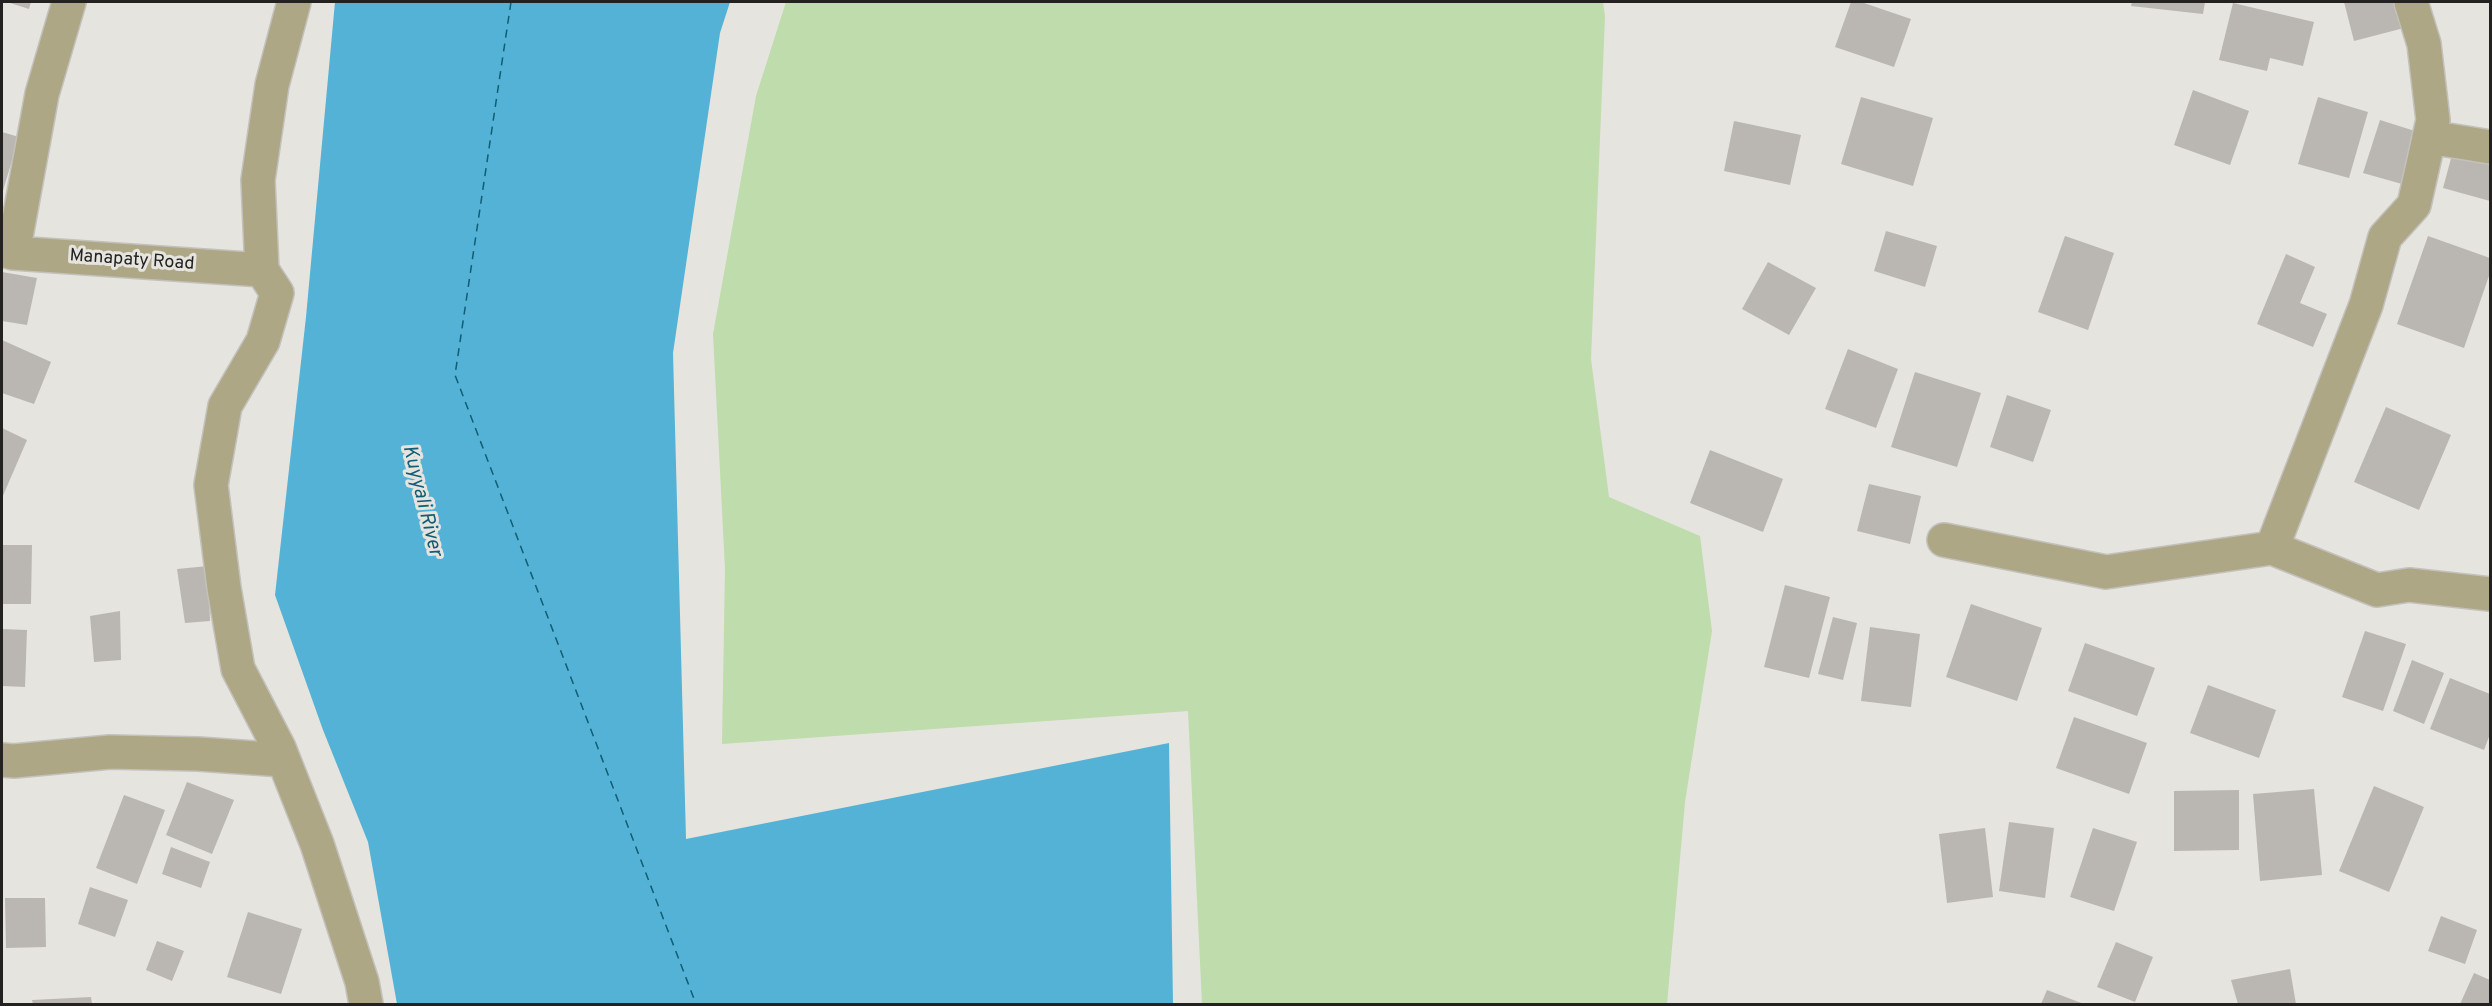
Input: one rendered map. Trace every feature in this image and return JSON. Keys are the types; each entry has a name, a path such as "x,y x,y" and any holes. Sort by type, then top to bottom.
{"street":[{"path":"7,251 42,94 69,2"},
{"path":"294,2 272,86 258,180 262,270 277,293 263,341 225,406 211,486 224,588 238,669 283,760 317,844 362,982 366,1005"},
{"path":"2272,548 2366,305 2385,237 2414,205 2433,120 2424,44 2411,2"},
{"path":"2429,137 2490,147"},
{"name":"Manapaty Road","path":"7,251 262,270"},
{"path":"1944,540 2106,572 2272,548 2377,590 2409,585 2490,594"},
{"path":"2,759 110,752 198,754 283,760"}],"green space":[{"path":"786,2 1603,2 1605,16 1591,359 1609,497 1700,536 1712,631 1685,802 1667,1004 1202,1004 1188,711 722,744 725,569 713,334 756,96"}],"water":[{"name":"Kuyyali River","path":"335,2 730,2 720,33 673,353 686,839 1169,743 1173,1004 397,1004 368,842 323,730 275,595 306,317"}],"building":[{"path":"7,2 31,2 29,9"},
{"path":"1851,2 1861,2 1911,19 1894,67 1835,47"},
{"path":"2132,2 2205,2 2203,14 2131,6"},
{"path":"2344,2 2397,2 2404,28 2354,41"},
{"path":"2233,3 2314,22 2303,66 2270,58 2267,71 2219,60"},
{"path":"2193,90 2249,111 2230,165 2174,145"},
{"path":"1861,97 1933,118 1913,186 1841,164"},
{"path":"2318,97 2368,112 2349,178 2298,164"},
{"path":"2380,120 2418,132 2402,184 2363,173"},
{"path":"1734,121 1801,135 1790,185 1724,171"},
{"path":"2,132 19,137 2,194"},
{"path":"2453,151 2490,162 2490,201 2443,188"},
{"path":"1886,231 1937,246 1925,287 1874,271"},
{"path":"2065,236 2114,253 2088,330 2038,312"},
{"path":"2428,236 2490,258 2490,273 2464,348 2397,324"},
{"path":"2286,254 2315,267 2300,303 2327,314 2313,347 2257,324"},
{"path":"1768,262 1816,288 1789,335 1742,309"},
{"path":"2,272 37,278 27,325 2,321"},
{"path":"2,340 51,362 34,404 2,393"},
{"path":"1848,349 1898,369 1876,428 1825,409"},
{"path":"1915,372 1981,393 1957,467 1891,447"},
{"path":"2007,395 2051,410 2033,462 1990,447"},
{"path":"2386,407 2451,435 2419,510 2354,482"},
{"path":"2,428 27,440 2,498"},
{"path":"1710,450 1783,479 1763,532 1690,503"},
{"path":"1869,484 1921,496 1910,544 1857,531"},
{"path":"2,545 32,545 31,604 2,604"},
{"path":"208,566 210,621 185,623 177,569"},
{"path":"1785,585 1830,597 1809,678 1764,667"},
{"path":"1971,604 2042,628 2017,701 1946,677"},
{"path":"120,611 121,660 94,662 90,616"},
{"path":"1833,617 1857,623 1843,680 1818,674"},
{"path":"1870,627 1920,634 1911,707 1861,701"},
{"path":"2,629 27,630 25,687 2,686"},
{"path":"2365,631 2406,644 2383,711 2342,697"},
{"path":"2085,643 2155,668 2137,716 2068,691"},
{"path":"2412,660 2444,673 2424,724 2393,711"},
{"path":"2450,678 2490,694 2490,734 2484,750 2430,729"},
{"path":"2208,685 2276,710 2259,758 2190,733"},
{"path":"2074,717 2147,743 2129,794 2056,768"},
{"path":"187,782 234,800 212,854 166,835"},
{"path":"2374,786 2424,807 2389,892 2339,871"},
{"path":"2314,789 2322,875 2260,881 2253,794"},
{"path":"2239,790 2239,850 2174,851 2174,791"},
{"path":"124,795 165,810 137,884 96,868"},
{"path":"2009,822 2054,828 2045,898 1999,891"},
{"path":"1985,828 1993,897 1947,903 1939,834"},
{"path":"2093,828 2137,842 2114,911 2070,897"},
{"path":"171,847 210,862 201,888 162,874"},
{"path":"90,887 128,900 115,937 78,924"},
{"path":"5,898 45,898 46,947 6,948"},
{"path":"248,912 302,929 281,994 227,977"},
{"path":"2441,916 2477,930 2465,964 2428,951"},
{"path":"157,941 184,951 172,981 146,970"},
{"path":"2116,942 2153,957 2135,1002 2097,987"},
{"path":"2290,969 2296,1004 2238,1004 2231,980"},
{"path":"2474,973 2490,980 2490,1004 2460,1004"},
{"path":"2047,990 2084,1004 2041,1004"},
{"path":"91,997 92,1004 33,1004 32,1000"}],"ferry route":[{"path":"511,2 455,375 696,1004"}]}
